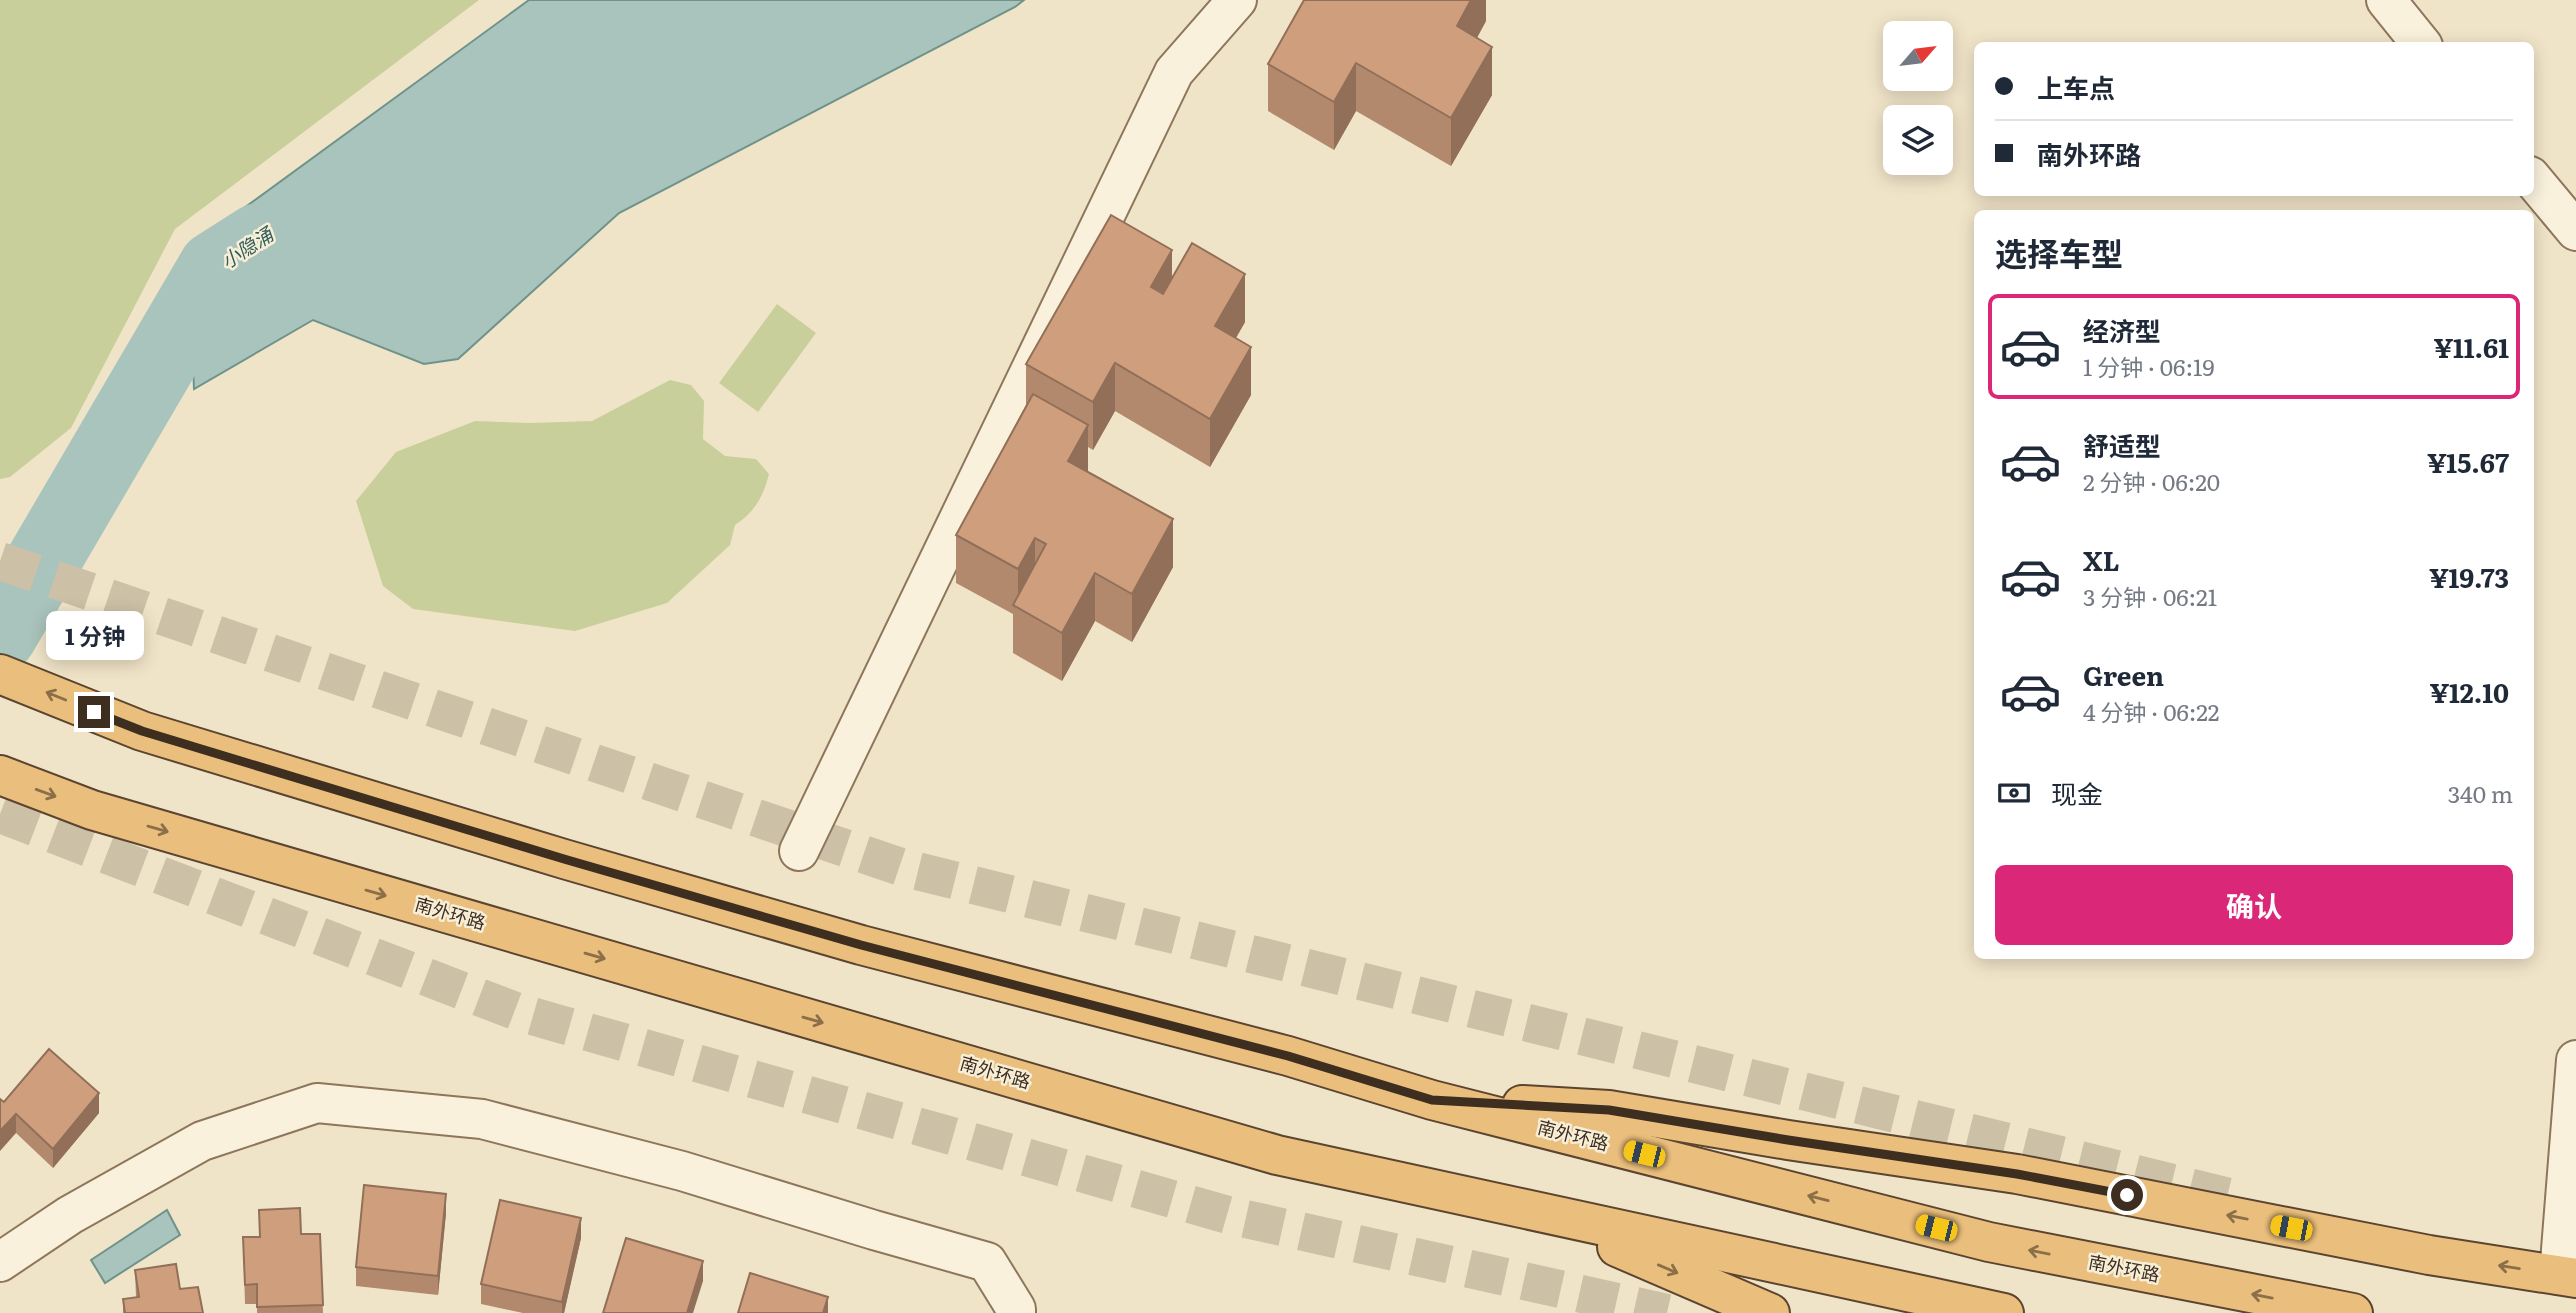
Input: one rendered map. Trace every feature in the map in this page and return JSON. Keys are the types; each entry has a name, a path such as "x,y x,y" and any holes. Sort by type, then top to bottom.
{"highway":[{"name":"南外环路","path":"0,674 142,731 564,859 861,945 1288,1056 1432,1100 1989,1242 2353,1313"},
{"name":"南外环路","path":"0,775 92,810 1278,1156 2004,1313"},
{"path":"1432,1100 1609,1110 2017,1174 2428,1255 2568,1277"},
{"path":"1538,1212 1770,1313"}],"street":[{"path":"799,851 1174,72 1237,0"},
{"path":"2397,2 2421,42"},
{"path":"2534,181 2576,231"},
{"path":"2568,1277 2576,1060"},
{"path":"0,1262 70,1215 202,1140 317,1103 482,1119 682,1171 987,1262 1016,1313"}],"green space":[{"path":"0,0 479,0 175,229 71,428 10,477 0,479"},
{"path":"777,304 816,333 758,412 719,383"},
{"path":"670,380 691,385 704,401 703,439 725,456 756,459 769,474 757,503 748,515 735,525 730,545 667,603 575,631 413,609 383,586 356,501 396,452 475,421 592,421"}],"water":[{"path":"529,0 1024,0 619,213 458,359 424,364 313,320 194,389 188,249"},
{"path":"167,1210 180,1235 105,1283 91,1260"}],"building":[{"path":"1304,0 1471,0 1457,26 1492,47 1451,118 1356,63 1334,102 1268,64"},
{"path":"1111,215 1172,250 1151,287 1163,294 1192,243 1245,274 1215,326 1251,347 1210,419 1115,363 1093,402 1026,364"},
{"path":"1033,394 1088,425 1068,461 1173,519 1132,594 1095,573 1062,633 1013,605 1046,544 1035,538 1018,569 956,535"},
{"path":"49,1049 99,1093 53,1149 16,1114 0,1131 0,1099 4,1102"},
{"path":"364,1185 446,1194 438,1276 356,1267"},
{"path":"500,1200 581,1218 562,1302 481,1284"},
{"path":"300,1208 301,1234 320,1234 323,1305 257,1307 257,1284 245,1285 243,1237 260,1237 259,1210"},
{"path":"626,1238 703,1261 687,1313 603,1313"},
{"path":"176,1264 180,1289 198,1287 203,1313 125,1313 123,1299 139,1297 135,1270"},
{"path":"750,1273 828,1297 823,1313 738,1313"}],"waterway":[{"name":"小隐涌","path":"0,635 215,268 259,240"}],"tunnel":[{"path":"0,561 901,867 2233,1198"},
{"path":"0,814 518,1012 1228,1215 1667,1313"}],"route":[{"path":"94,712 142,731 588,867 861,945 1288,1056 1432,1100 1609,1110 2017,1174 2127,1195"}]}
